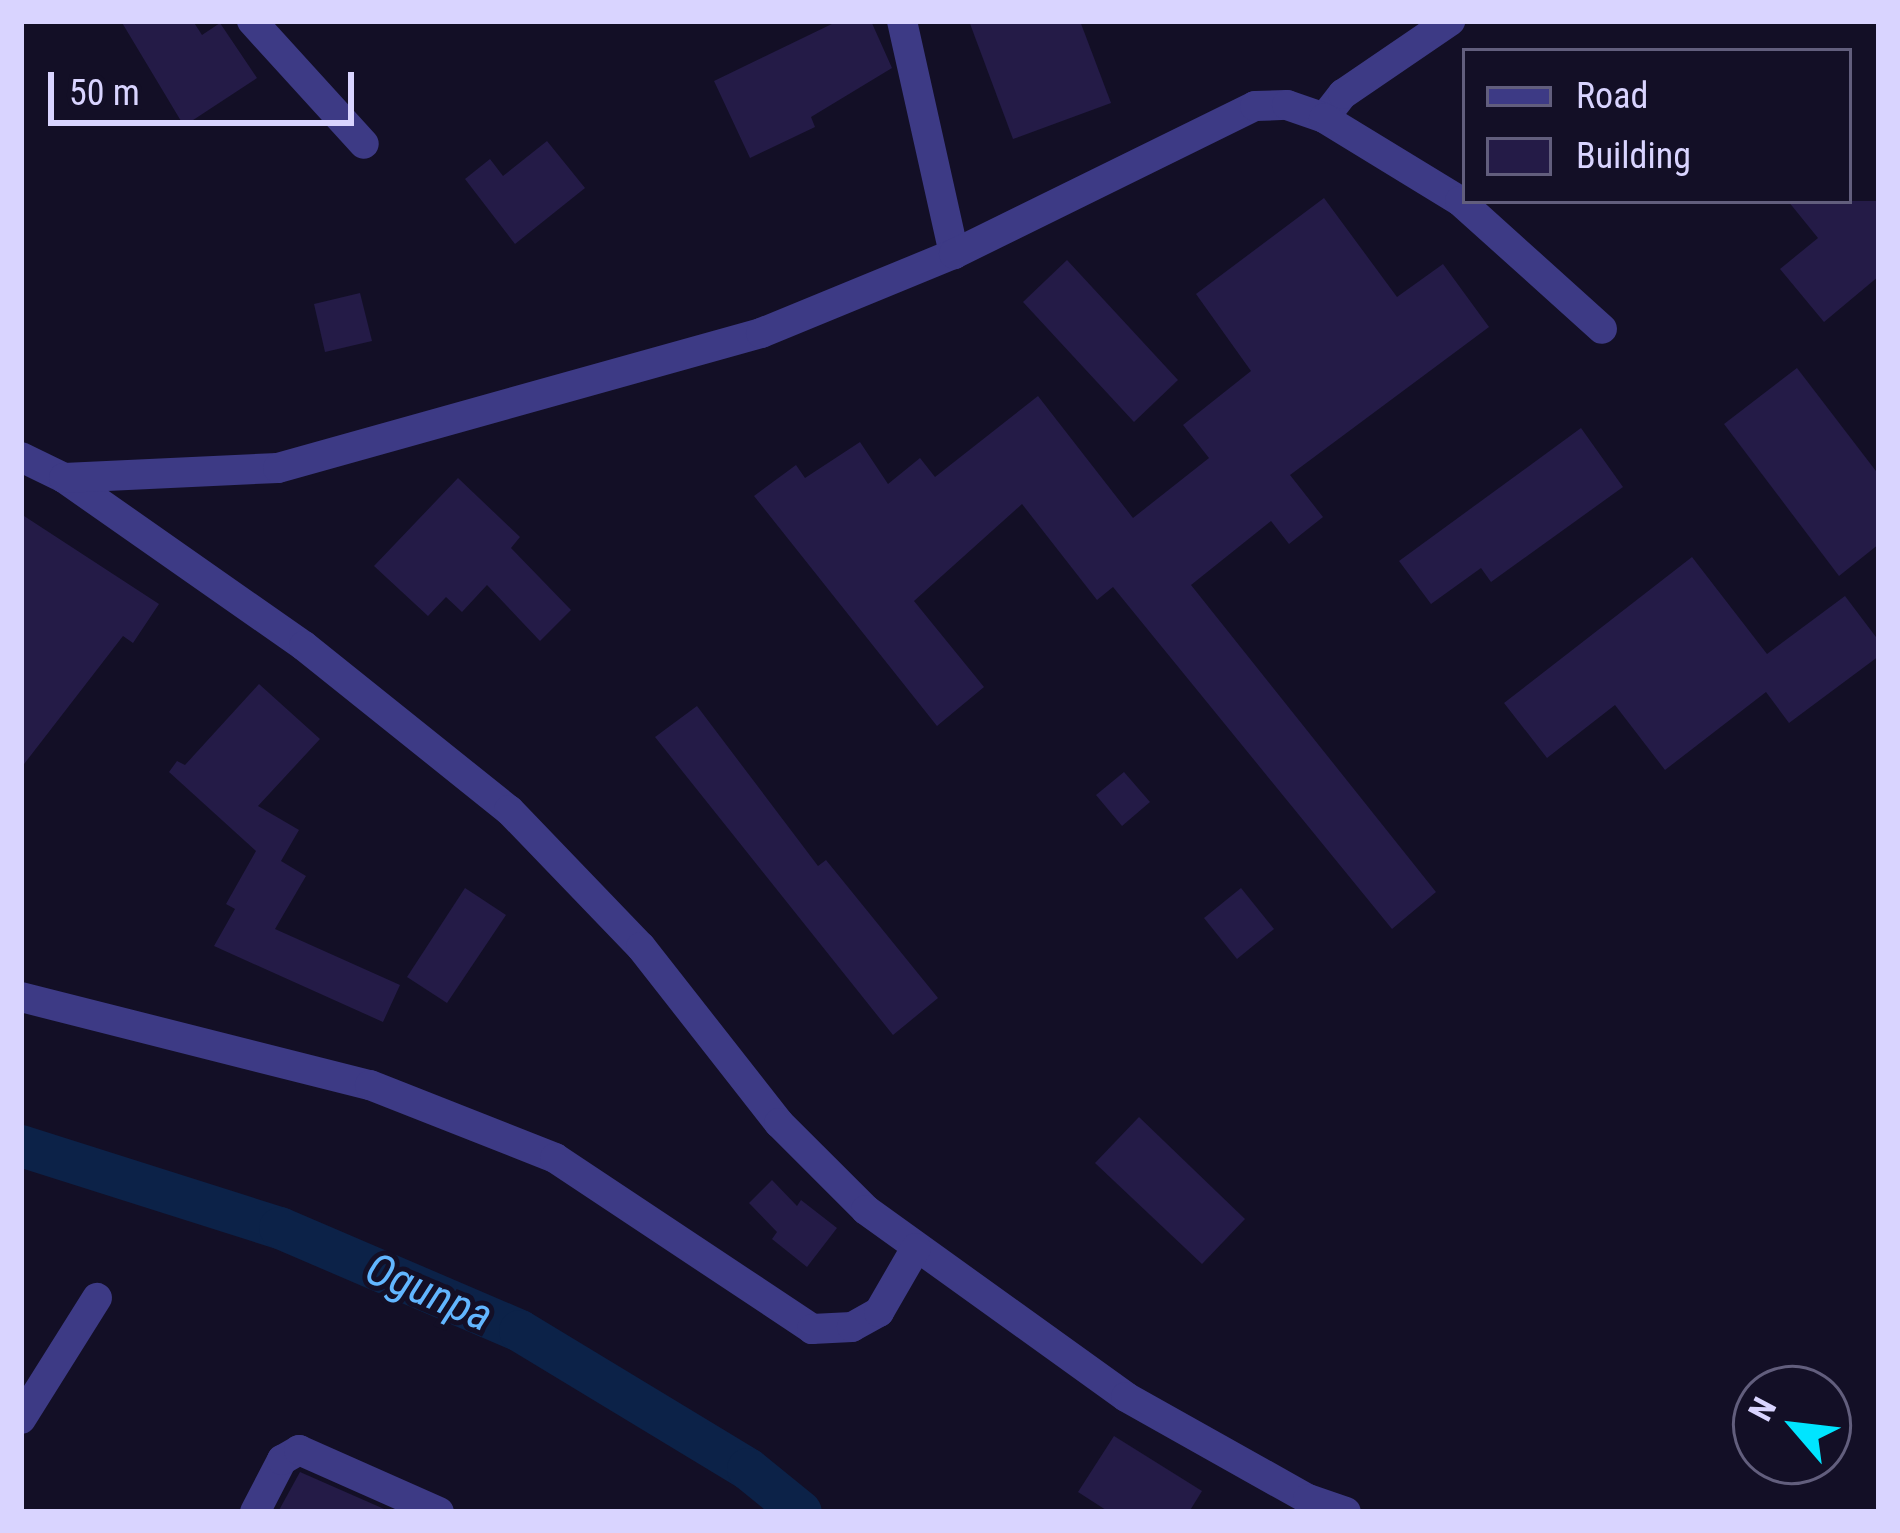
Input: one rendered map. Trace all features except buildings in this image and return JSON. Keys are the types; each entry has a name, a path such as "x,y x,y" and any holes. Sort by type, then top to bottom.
{"street":[{"path":"252,21 364,144"},
{"path":"902,21 954,254"},
{"path":"1324,118 1343,94 1450,21"},
{"path":"64,478 278,468 761,333 954,254 1255,106 1287,105 1324,118 1462,204"},
{"path":"1462,204 1602,329"},
{"path":"21,457 64,478 304,646 509,810 641,947 779,1123 916,1248 1126,1397 1346,1512"},
{"path":"21,997 370,1085 555,1158 812,1329 852,1327 879,1312 916,1248"},
{"path":"21,1419 97,1298"},
{"path":"255,1512 282,1460 299,1450 440,1512"}],"waterway":[{"name":"Ogunpa","path":"21,1146 280,1228 520,1331 748,1469 801,1512"}]}
